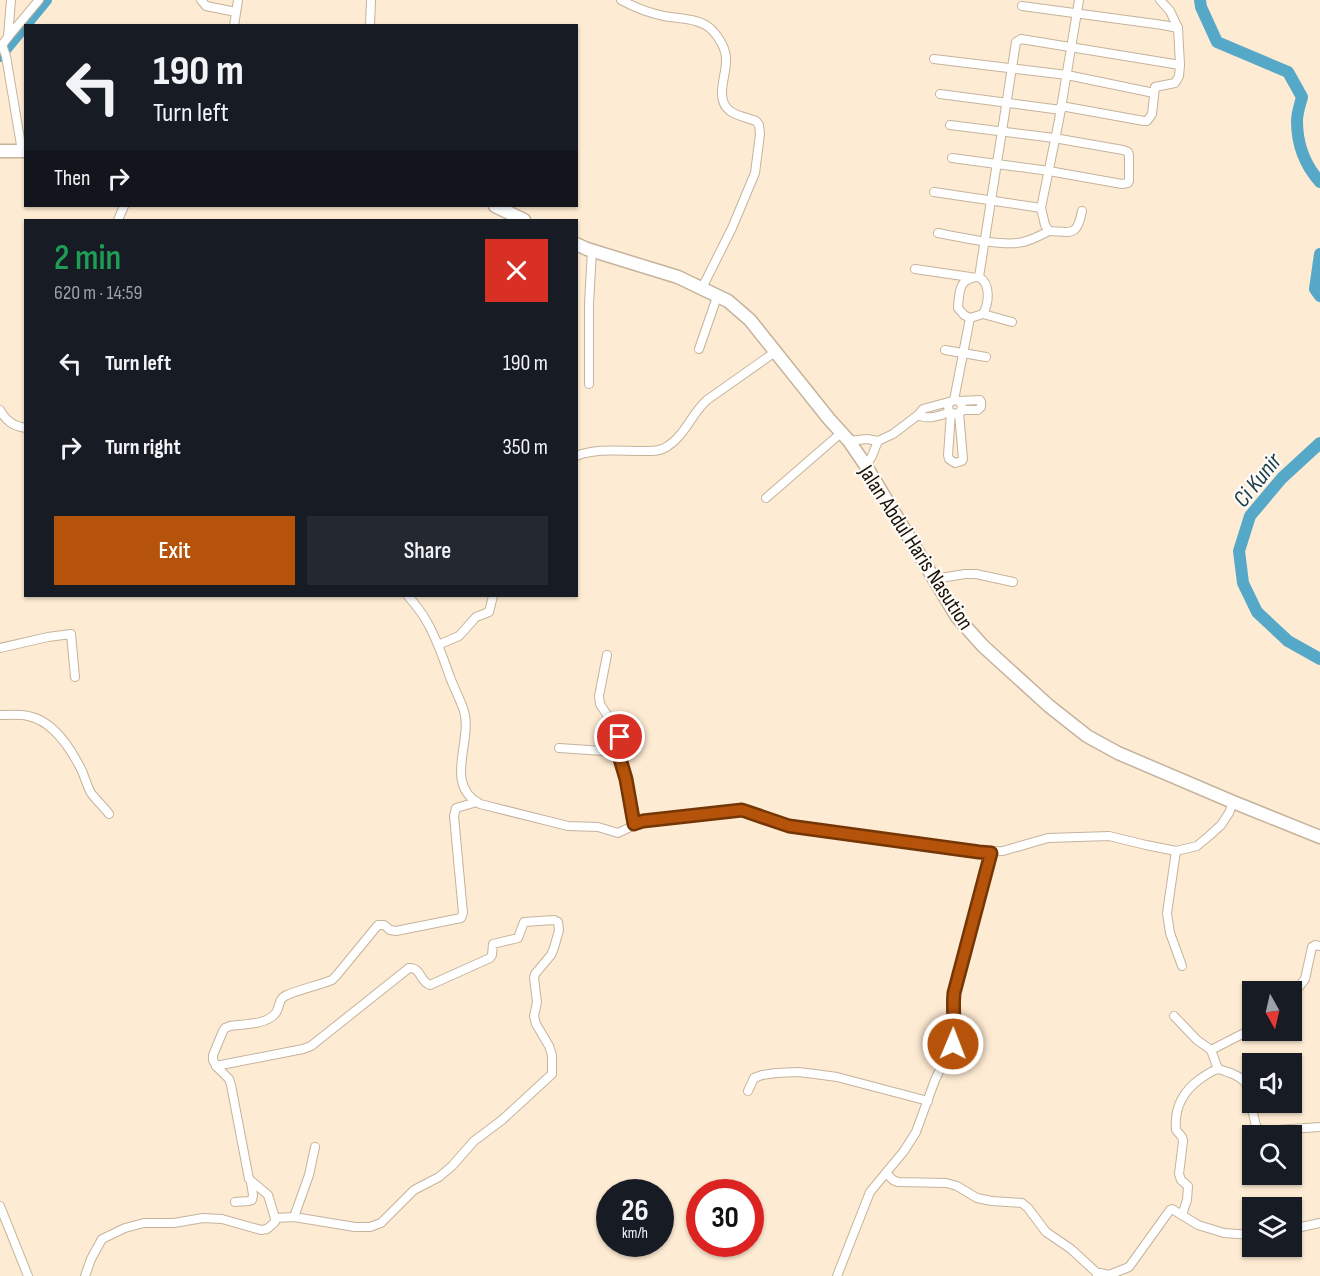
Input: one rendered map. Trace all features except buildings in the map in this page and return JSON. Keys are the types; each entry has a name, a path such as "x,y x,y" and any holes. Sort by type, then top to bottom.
{"main road":[{"path":"0,151 24,151"},
{"path":"497,207 522,219"},
{"name":"Jalan Abdul Haris Nasution","path":"578,245 678,277 728,301 750,320 866,466 957,617 983,646 1086,736 1118,753 1320,837"}],"street":[{"path":"8,37 11,0"},
{"path":"24,151 3,49 8,37 39,0"},
{"path":"201,0 206,6 236,12"},
{"path":"234,24 238,0"},
{"path":"370,24 371,0"},
{"path":"621,0 663,16 707,25 713,30 723,46 726,58 722,98 726,108 736,115 756,121 759,126 757,163 753,180 702,288"},
{"path":"1049,231 1045,225 1041,208 1079,0"},
{"path":"940,94 1061,108 1145,121 1152,114 1155,87 1171,84 1179,76 1178,28 1170,11 1160,0"},
{"path":"1022,6 1178,28"},
{"path":"1012,322 983,314 970,318 961,313 958,305 963,283 974,277 984,240 1016,42 1020,39 1180,65"},
{"path":"934,59 1011,64 1154,93"},
{"path":"950,125 1054,138 1126,151 1129,155 1129,181 1124,184 952,158"},
{"path":"934,192 1041,208"},
{"path":"938,233 1022,243 1049,231 1076,230 1080,225 1082,211"},
{"path":"589,384 588,325 592,250"},
{"path":"915,269 983,279 987,285 987,304 983,314"},
{"path":"699,349 717,297"},
{"path":"954,401 962,407 955,412 948,455 949,459 955,463 963,459 955,412 948,405 954,401 970,318"},
{"path":"945,350 986,357"},
{"path":"578,456 593,452 654,451 667,447 681,435 704,403 775,352"},
{"path":"766,498 845,437 878,441 893,434 923,409 954,401 980,400 981,402 981,408 978,410 925,418 918,415"},
{"path":"0,411 11,424 24,427"},
{"path":"866,466 878,441"},
{"path":"934,579 976,574 1013,582"},
{"path":"409,597 427,622 438,645 465,715 461,768 466,792 477,802 564,825 598,827 613,832 622,832 643,821 742,810 789,826 979,852 991,853 1016,849 1043,839 1109,836 1176,851 1197,846 1209,836 1221,825 1233,802"},
{"path":"438,645 459,636 476,617 489,612 493,597"},
{"path":"0,648 71,634 75,677"},
{"path":"607,655 599,696 602,708 620,735 618,752 626,779 634,824"},
{"path":"0,715 26,715 46,723 60,736 77,761 91,793 109,814"},
{"path":"559,748 618,752"},
{"path":"235,1202 252,1200 253,1195 231,1085 226,1075 216,1066 213,1055 225,1028 263,1021 275,1013 279,1001 285,995 332,980 378,925 384,925 396,931 461,918 463,913 454,816 456,808 477,802"},
{"path":"1176,851 1167,913 1170,933 1182,966"},
{"path":"837,1276 870,1192 913,1138 935,1080 953,1044 954,993 991,853"},
{"path":"216,1066 306,1048 409,968 415,968 426,983 430,984 490,958 493,944 517,939 524,922 554,920 558,922 559,930 554,948 534,978 537,1002 534,1016 552,1055 552,1074 502,1120 474,1141 452,1166 439,1177 414,1190 381,1223 370,1227 355,1227 294,1217 275,1218"},
{"path":"1302,984 1305,980 1312,947 1320,946"},
{"path":"1174,1016 1197,1040 1211,1050 1218,1069"},
{"path":"1211,1050 1242,1034"},
{"path":"1182,1215 1187,1200 1188,1186 1181,1180 1179,1174 1183,1141 1176,1130 1177,1107 1190,1086 1209,1073 1218,1069 1237,1075 1246,1083 1256,1126 1260,1130 1320,1127"},
{"path":"748,1091 754,1078 762,1075 798,1072 837,1077 928,1101"},
{"path":"294,1217 309,1175 315,1147"},
{"path":"886,1173 898,1182 946,1183 957,1186 977,1198 1022,1203 1046,1232 1071,1249 1098,1275 1109,1275 1126,1269 1173,1209 1198,1225 1224,1233 1242,1234"},
{"path":"85,1276 102,1239 125,1228 144,1223 174,1223 203,1218 222,1220 261,1230 271,1227 275,1218 266,1193 251,1182"},
{"path":"0,1206 28,1276"},
{"path":"1302,1227 1320,1223"}],"waterway":[{"path":"26,24 46,0"},
{"name":"Ci Kunir","path":"1200,0 1217,42 1288,72 1302,97 1297,121 1300,146 1306,161 1320,182"},
{"path":"0,56 24,27"},
{"name":"Ci Kunir","path":"1320,254 1315,289 1320,296"},
{"name":"Ci Kunir","path":"1320,443 1282,478 1250,516 1239,551 1243,583 1257,612 1288,641 1320,659"}],"route":[{"path":"620,737 618,752 626,779 634,824 643,821 742,810 789,826 991,853 954,993 953,1044"}]}
